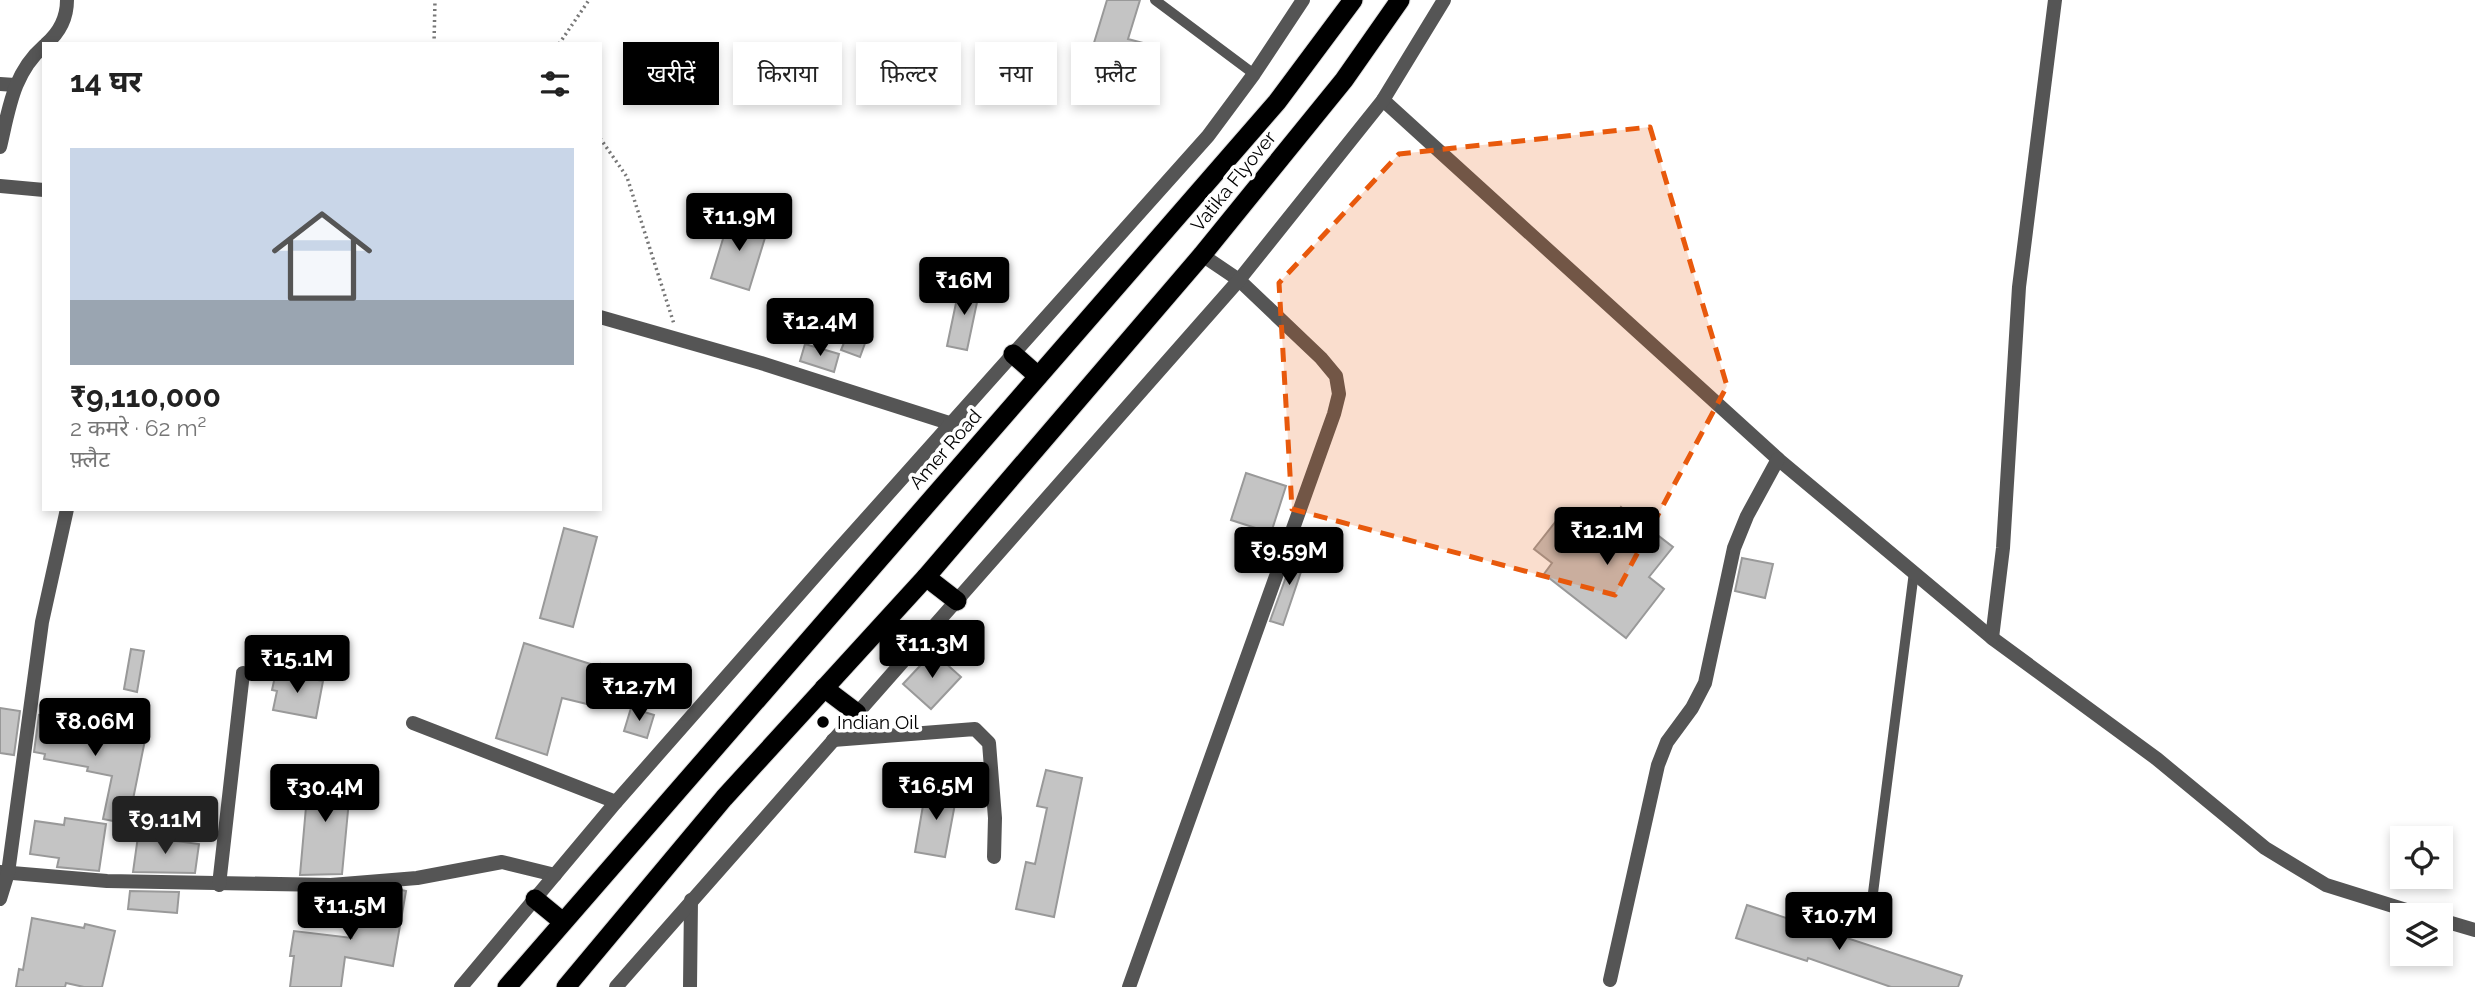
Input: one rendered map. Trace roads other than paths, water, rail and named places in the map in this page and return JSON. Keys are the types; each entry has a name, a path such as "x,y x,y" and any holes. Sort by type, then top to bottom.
{"highway":[{"name":"Amer Road","path":"507,987 1277,102 1353,0"},
{"name":"Vatika Flyover","path":"566,987 724,798 926,577 1202,256 1351,72 1400,0"},
{"path":"1013,354 1038,376"},
{"path":"926,577 957,601"},
{"path":"824,688 857,713"},
{"path":"536,899 563,922"}],"street":[{"path":"48,42 58,33 67,9 67,0"},
{"path":"461,987 616,802 949,423 1208,136 1254,74 1303,0"},
{"path":"616,987 1238,280 1383,100 1444,0"},
{"path":"1992,638 2003,548 2019,287 2055,0"},
{"path":"0,147 7,84 42,48"},
{"path":"1383,100 1778,458 1992,638 2157,759 2265,848 2326,885 2390,905"},
{"path":"0,186 42,190"},
{"path":"1129,987 1339,394 1336,376 1321,358 1238,280 1202,256"},
{"path":"602,318 949,423"},
{"path":"1610,980 1658,765 1667,742 1692,708 1705,682 1734,548 1747,516 1778,458"},
{"path":"0,900 42,622 67,511"},
{"path":"219,884 243,673"},
{"path":"413,723 616,802"},
{"path":"833,740 975,729 989,743 995,818 994,857"},
{"path":"4,872 107,881 331,885 416,878 502,862 555,875"},
{"path":"690,987 691,900"},
{"path":"2453,924 2475,930"}],"lane":[{"path":"1155,0 1254,74"},
{"path":"1873,893 1914,572"}],"place":[{"name":"Indian Oil","path":"823,722"}]}
